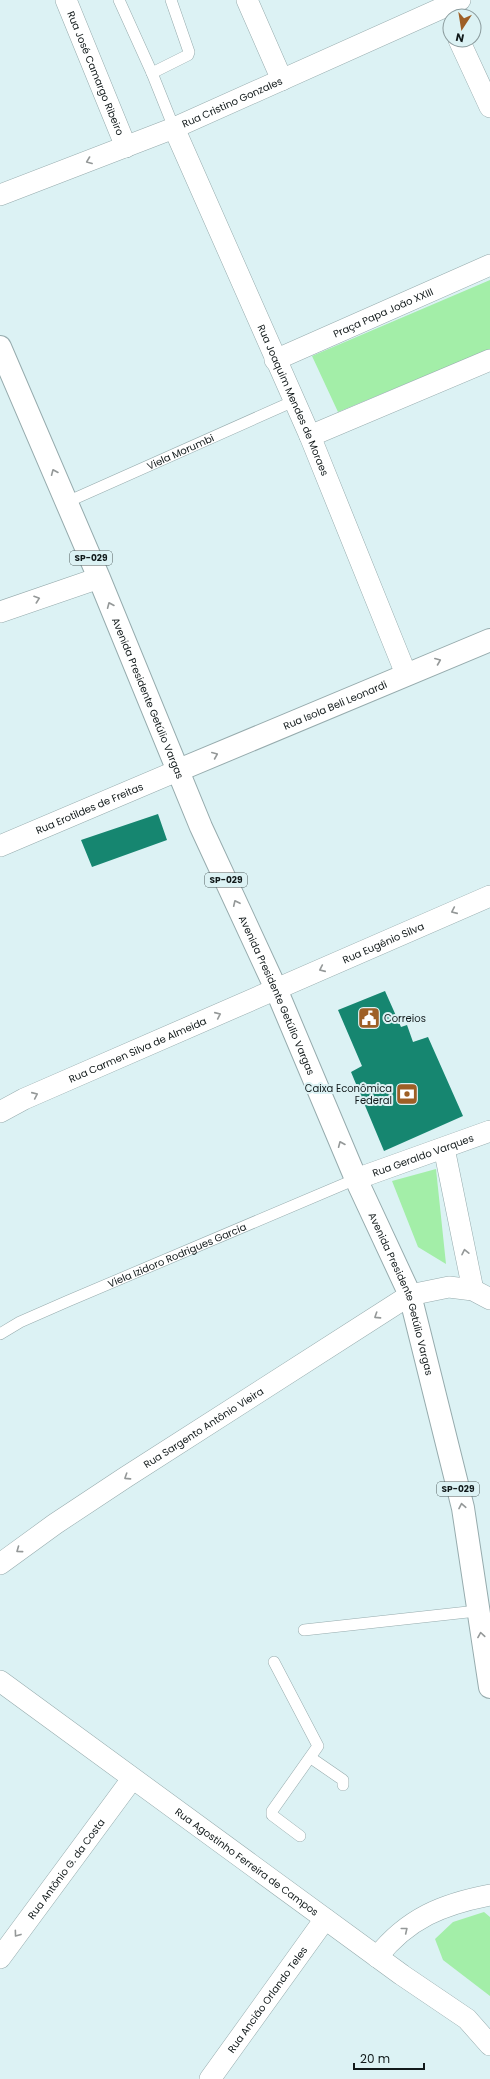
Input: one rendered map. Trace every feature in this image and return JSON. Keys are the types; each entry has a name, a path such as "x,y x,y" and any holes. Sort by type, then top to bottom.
{"main road":[{"name":"Avenida Presidente Getúlio Vargas","path":"0,347 99,578 179,770 201,827 276,989 356,1180 410,1295 463,1508 477,1610 490,1687"},
{"name":"Rua Isola Beli Leonardi","path":"179,770 490,640"}],"street":[{"name":"Rua José Camargo Ribeiro","path":"66,0 126,147"},
{"path":"247,0 282,80"},
{"name":"Rua Cristino Gonzales","path":"0,195 174,128 282,80 442,13"},
{"path":"464,48 490,107"},
{"name":"Rua Joaquim Mendes de Moraes","path":"174,128 275,360 310,436 406,674"},
{"name":"Praça Papa João XXIII","path":"275,360 490,264"},
{"path":"310,436 490,360"},
{"path":"0,612 99,578"},
{"name":"Rua Erotildes de Freitas","path":"0,846 179,770"},
{"name":"Rua Eugênio Silva","path":"276,989 490,896"},
{"name":"Rua Carmen Silva de Almeida","path":"0,1112 24,1099 276,989"},
{"name":"Rua Geraldo Varques","path":"356,1180 490,1131"},
{"path":"410,1295 449,1287 481,1295 444,1148"},
{"name":"Rua Sargento Antônio Vieira","path":"0,1564 55,1524 126,1477 410,1295"},
{"name":"Rua Agostinho Ferreira de Campos","path":"0,1681 377,1957 467,2019 490,2045"},
{"name":"Rua Antônio G. da Costa","path":"0,1958 132,1779"},
{"path":"377,1957 387,1944 431,1912 457,1902 490,1895"},
{"name":"Rua Ancião Orlando Teles","path":"210,2079 325,1919"},
{"path":"467,2019 490,2028"}],"lane":[{"path":"120,0 174,128"},
{"path":"152,73 188,55 189,52 171,0"},
{"name":"Viela Morumbi","path":"67,502 294,401"},
{"name":"Viela Izidoro Rodrigues Garcia","path":"0,1334 20,1322 356,1180"},
{"path":"304,1630 477,1610"},
{"path":"274,1662 318,1746 272,1812 272,1815 300,1836"},
{"path":"311,1758 342,1780 343,1785"}],"green space":[{"path":"490,280 490,349 338,412 312,356"},
{"path":"436,1169 446,1264 418,1247 392,1181"},
{"path":"484,1912 490,1917 490,1996 443,1960 435,1939 453,1922"}],"building":[{"path":"158,814 167,840 92,867 81,840"},
{"name":"Caixa Econômica Federal","path":"385,991 401,1027 407,1025 413,1042 428,1037 463,1116 384,1151 351,1072 362,1066 338,1010"}],"place":[{"name":"Correios","path":"369,1018"},
{"name":"Caixa Econômica Federal","path":"407,1094"}]}
